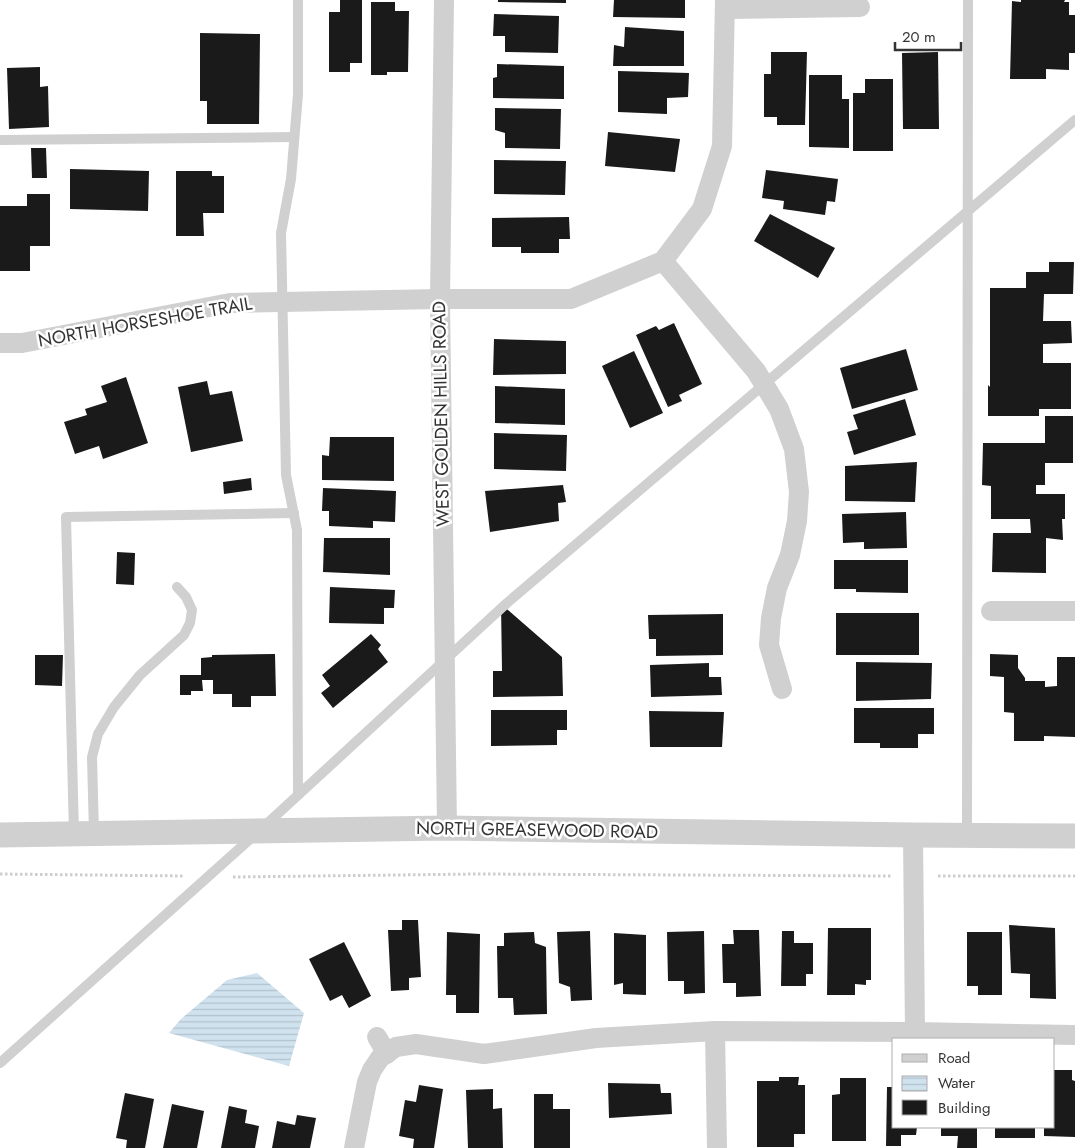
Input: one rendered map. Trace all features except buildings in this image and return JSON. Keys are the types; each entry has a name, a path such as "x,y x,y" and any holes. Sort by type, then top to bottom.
{"street":[{"name":"WEST GOLDEN HILLS ROAD","path":"444,0 440,299 447,828"},
{"path":"782,689 769,645 777,588 790,555 795,530 799,492 794,449 779,409 756,371 663,261 702,210 722,146 725,5 860,7"},
{"name":"NORTH HORSESHOE TRAIL","path":"0,343 22,343 230,303 440,299 571,299 663,261"},
{"path":"991,611 1075,611"},
{"name":"NORTH GREASEWOOD ROAD","path":"0,835 447,828 1075,836"},
{"path":"913,835 915,1032"},
{"path":"715,1031 717,1148"},
{"path":"354,1148 367,1082 381,1050 416,1044 484,1054 596,1038 715,1031 1075,1035"}],"lane":[{"path":"298,0 298,94 291,179 281,233 286,474 297,530 298,795"},
{"path":"967,835 968,0"},
{"path":"0,1063 259,831 507,603 1075,120"},
{"path":"0,140 294,137"},
{"path":"84,833 66,516 294,513"},
{"path":"84,833 92,757 98,734 114,707 140,675 184,635 190,624 192,610 186,597 177,587"}],"path":[{"path":"0,874 208,876 478,874 891,876"},
{"path":"938,876 1075,876"}],"water":[{"path":"257,973 304,1013 289,1066 169,1033 181,1019 227,980"}]}
